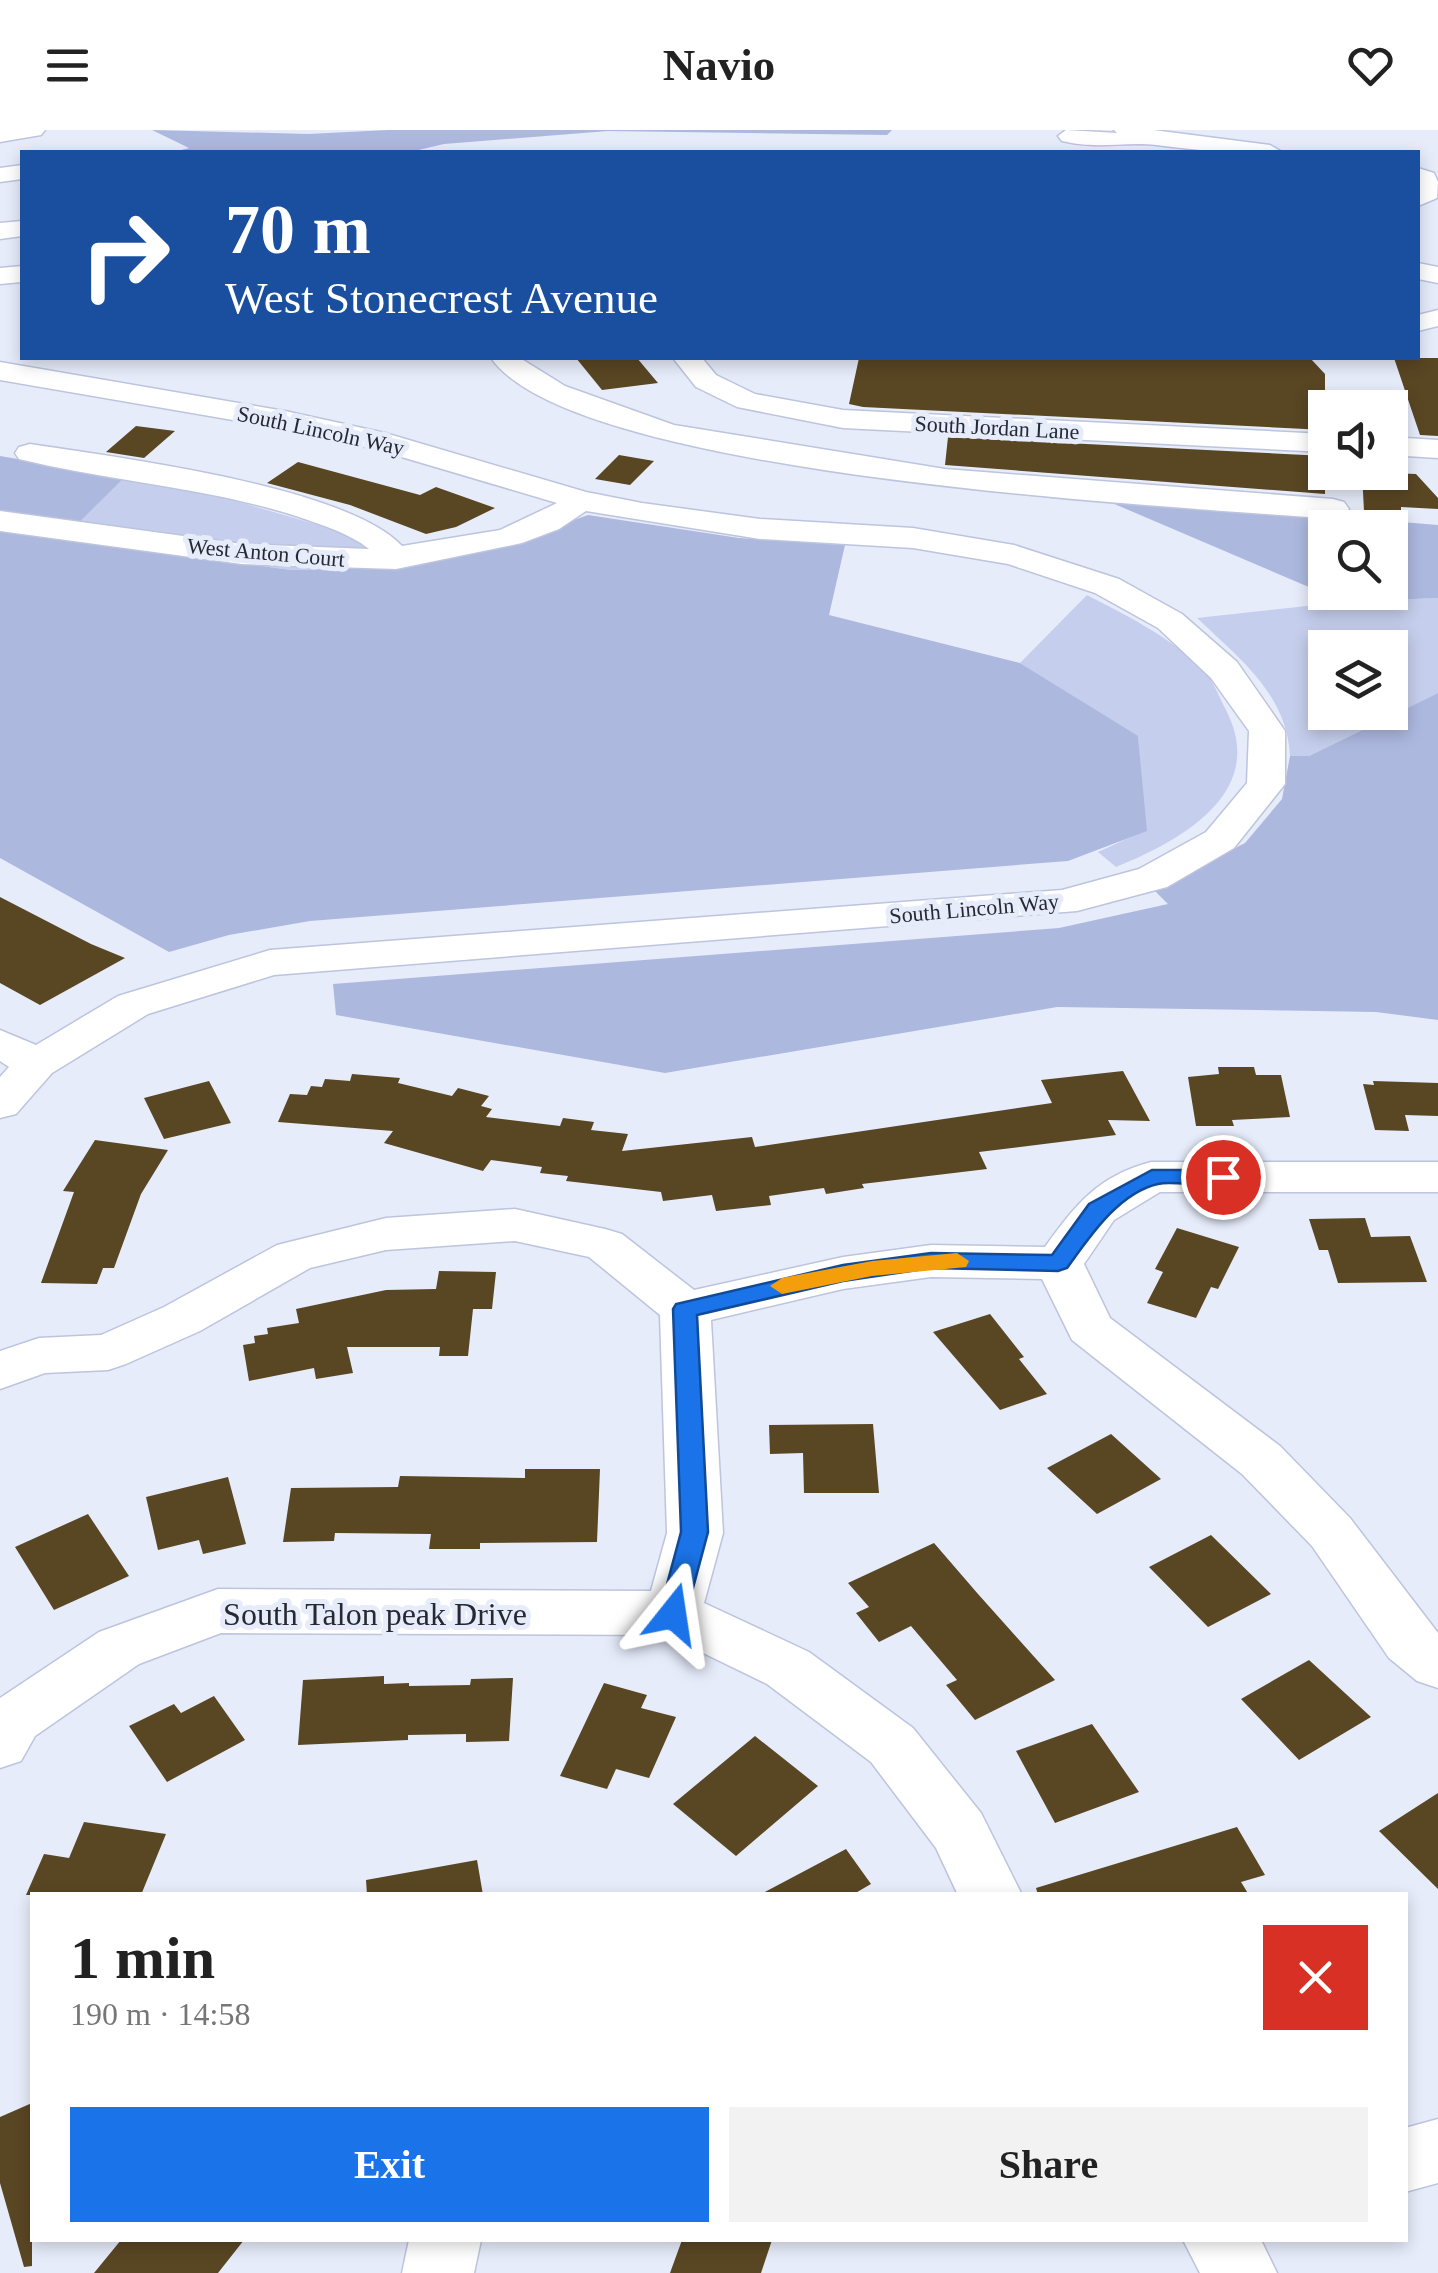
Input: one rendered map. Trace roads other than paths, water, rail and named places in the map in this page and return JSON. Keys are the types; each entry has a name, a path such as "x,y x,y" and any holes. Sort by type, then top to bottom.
{"street":[{"path":"0,135 33,130"},
{"path":"1097,130 1154,138"},
{"path":"1126,130 1154,138"},
{"path":"1070,136 1107,140 1220,139 1262,150"},
{"path":"1420,176 1425,178 1428,193 1420,198"},
{"path":"53,380 101,360"},
{"path":"507,360 522,377 670,434 945,478 1333,510"},
{"name":"South Jordan Lane","path":"689,360 706,381 747,401 843,420 1308,442"},
{"name":"South Lincoln Way","path":"0,371 285,420 385,442 580,500 760,529 930,541 1014,555 1107,586 1170,621 1224,670 1267,731 1266,784 1220,840 1154,878 1063,902 270,962 133,1005 18,1054 0,1104"},
{"path":"1408,447 1438,448"},
{"path":"30,453 261,496 368,532 392,546 396,558"},
{"name":"West Anton Court","path":"0,522 241,555 320,561 396,558 511,537 562,518 580,500"},
{"path":"1058,1263 1098,1209 1152,1177 1438,1176"},
{"path":"13,1355 108,1352 182,1319 294,1256 386,1234 515,1224 605,1245 685,1309 694,1532 673,1614 788,1668 892,1744 959,1831 989,1892"},
{"path":"685,1309 843,1273 931,1260 1058,1263"},
{"path":"1058,1263 1090,1328 1261,1460 1330,1532 1408,1642 1438,1665"},
{"name":"South Talon peak Drive","path":"0,1744 14,1719 119,1648 218,1611 673,1614"},
{"path":"1408,2159 1438,2151"},
{"path":"438,2273 445,2242"}]}
